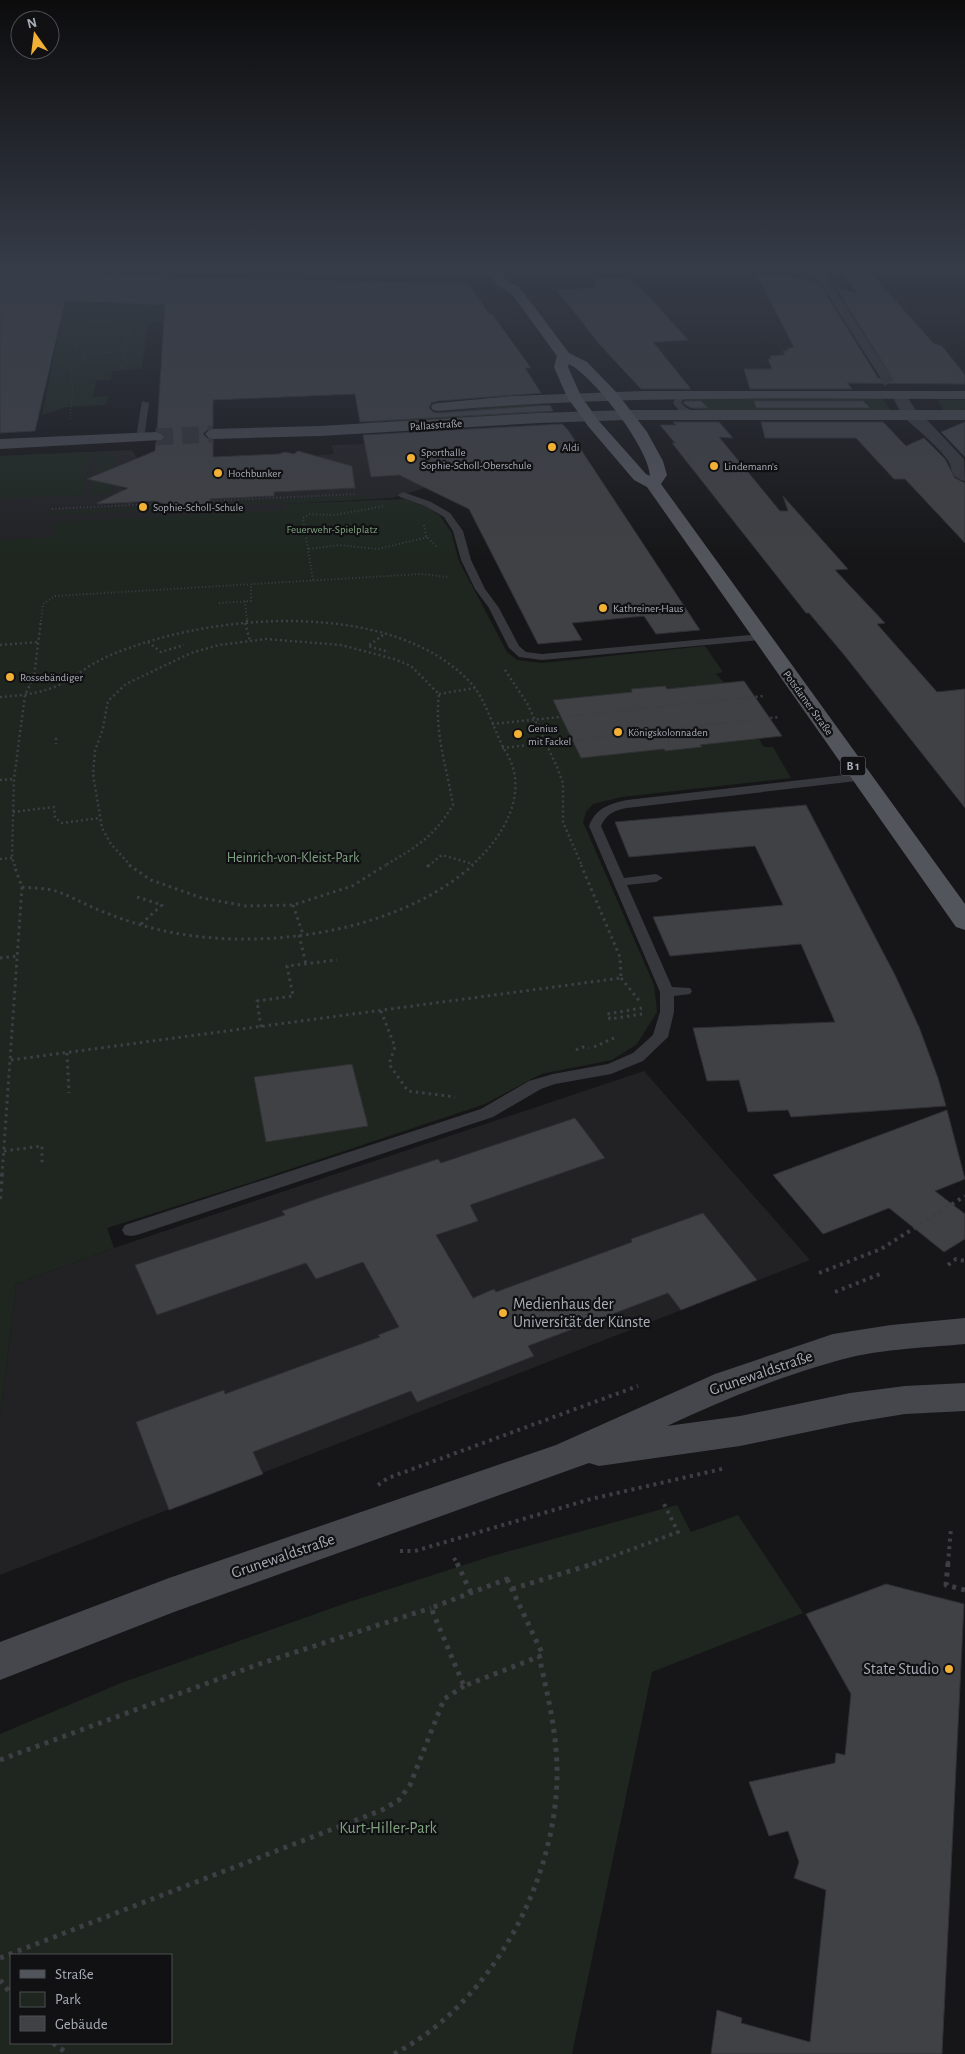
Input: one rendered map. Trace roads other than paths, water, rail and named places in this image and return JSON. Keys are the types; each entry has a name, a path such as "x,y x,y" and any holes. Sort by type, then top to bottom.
{"main road":[{"name":"Potsdamer Straße","path":"561,367 574,397 587,416 640,477 653,484 760,637 965,922"},
{"path":"584,367 612,396 627,415 655,461 659,475 653,484"},
{"name":"Pallasstraße","path":"285,431 418,410 486,402 574,397 692,394 965,395"},
{"name":"Pallasstraße","path":"213,434 285,431 320,432 587,416 694,414 965,415"},
{"path":"0,444 148,438"},
{"name":"Grunewaldstraße","path":"0,1661 169,1596 568,1456 715,1388 833,1348 891,1338 965,1331"},
{"name":"Grunewaldstraße","path":"568,1456 740,1431 850,1408 905,1400 965,1397"}],"street":[{"path":"879,367 912,415 923,424 956,460 958,469 965,476"}],"lane":[{"path":"692,394 680,398 677,403 683,410 694,414"},
{"path":"145,403 148,438"},
{"path":"403,495 428,504 447,514 458,531 466,560 480,589 494,608 514,648 523,655 542,657 760,637"},
{"path":"131,1230 487,1113 535,1085 553,1079 611,1069 638,1057 660,1037 667,1012 667,992 595,826 598,818 610,808 627,804 862,777"},
{"path":"620,882 656,878"},
{"path":"667,992 685,991"}],"tunnel":[{"path":"884,375 889,383"},
{"path":"156,437 213,434"}],"place":[{"name":"Aldi","path":"552,447"},
{"name":"Sporthalle Sophie-Scholl-Oberschule","path":"411,458"},
{"name":"Lindemann's","path":"714,466"},
{"name":"Hochbunker","path":"218,473"},
{"name":"Sophie-Scholl-Schule","path":"143,507"},
{"name":"Kathreiner-Haus","path":"603,608"},
{"name":"Rossebändiger","path":"10,677"},
{"name":"Königskolonnaden","path":"618,732"},
{"name":"Genius mit Fackel","path":"518,734"},
{"name":"Medienhaus der Universität der Künste","path":"503,1313"},
{"name":"State Studio","path":"949,1669"}],"park label":[{"name":"Feuerwehr-Spielplatz","path":"332,529"},
{"name":"Heinrich-von-Kleist-Park","path":"293,858"},
{"name":"Kurt-Hiller-Park","path":"388,1828"}]}
